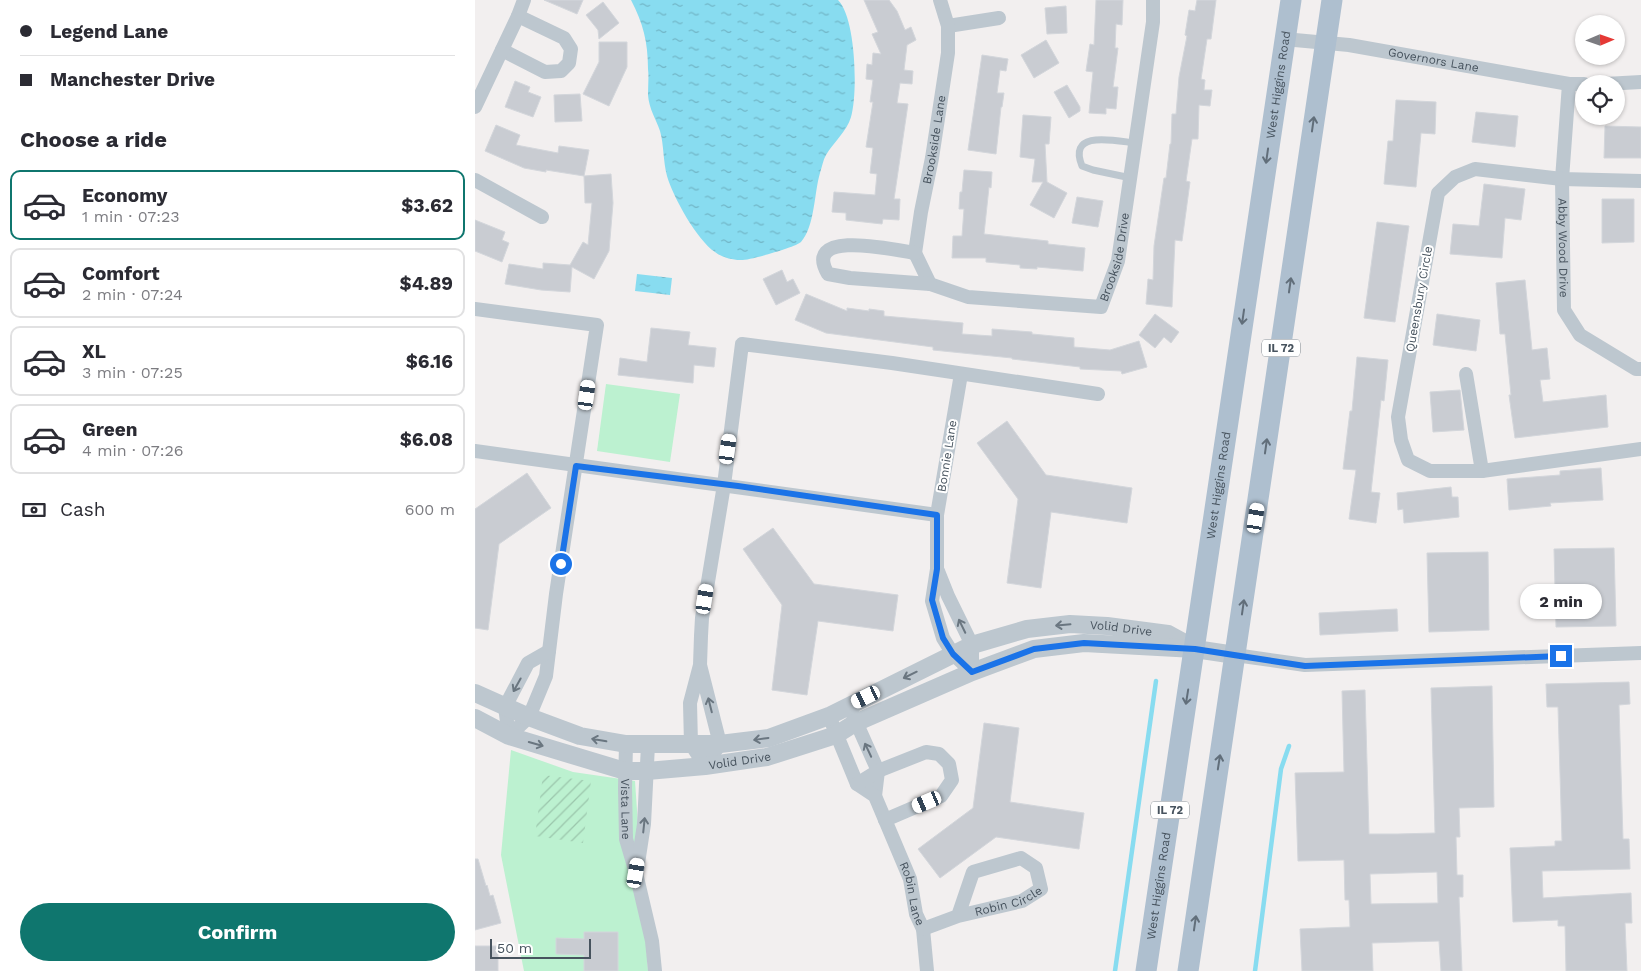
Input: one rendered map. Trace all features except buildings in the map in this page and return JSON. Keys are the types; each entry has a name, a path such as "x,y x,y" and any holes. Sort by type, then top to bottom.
{"main road":[{"name":"West Higgins Road","path":"1146,971 1291,0"},
{"name":"IL 72","path":"1188,971 1332,0"}],"street":[{"path":"475,107 519,16 524,0"},
{"name":"Brookside Lane","path":"915,253 948,54 948,26 940,0"},
{"name":"Brookside Drive","path":"930,284 968,297 1101,308 1118,260 1153,22 1153,0"},
{"path":"503,50 545,72 561,71 569,63 571,49 564,38 519,16"},
{"path":"948,26 999,18"},
{"name":"Governors Lane","path":"1284,39 1325,42 1575,84"},
{"path":"1625,83 1641,82"},
{"name":"Abby Wood Drive","path":"1569,84 1563,179 1564,310 1580,335 1636,369 1641,369"},
{"name":"Queensbury Circle","path":"1641,180 1563,179 1475,168 1455,178 1438,193 1398,417 1408,460 1431,471 1482,471 1641,449"},
{"path":"475,180 543,217"},
{"path":"854,245 915,253 930,284 842,277 828,274 823,266 824,255 828,249 854,245"},
{"path":"475,309 597,325 556,594 546,676 529,717 509,736"},
{"path":"700,665 720,744 705,766 691,744 690,703 700,665 702,618 724,485 743,344 1098,394"},
{"name":"Bonnie Lane","path":"961,374 937,515 937,569 932,600 943,638 953,654 972,672"},
{"path":"1466,374 1482,471"},
{"path":"475,451 937,515"},
{"name":"Bonnie Lane","path":"937,569 947,596 972,645 972,672"},
{"name":"Volid Drive","path":"475,693 529,717 580,736 627,744 720,744 769,738 829,716 972,645 1027,628 1070,624 1107,626 1168,634 1195,649"},
{"name":"Volid Drive","path":"475,718 509,736 625,771 705,766 767,757 836,735 855,724 972,672 1034,649 1084,643 1195,649"},
{"path":"1195,649 1305,666 1641,653"},
{"path":"509,736 505,707 529,663 549,651"},
{"path":"849,706 855,724 878,771"},
{"path":"829,716 857,784 875,796"},
{"name":"Vista Lane","path":"627,744 625,771 626,839 652,941 655,971"},
{"name":"Vista Lane","path":"636,873 644,824 648,745"},
{"path":"857,784 878,771 926,752 939,754 949,764 952,780 941,796 885,820"},
{"name":"Robin Lane","path":"878,771 875,796 910,879 916,914 923,929 927,971"},
{"name":"Robin Circle","path":"923,929 958,916 1022,901 1041,889 1035,868 1021,858 973,872 958,916"}],"lane":[{"path":"1131,178 1083,166 1079,157 1085,142 1095,139 1135,143"}],"green space":[{"path":"606,384 680,394 670,462 597,451"},
{"path":"511,750 573,772 635,781 648,971 524,971 501,855"},
{"path":"543,775 591,781 583,843 535,836"}],"water":[{"path":"631,0 838,0 849,22 852,39 855,74 853,106 851,117 846,127 824,159 812,218 806,235 801,242 761,256 740,260 723,257 715,252 693,228 680,206 667,176 660,131 651,109 648,95 646,41 642,25"},
{"path":"637,274 672,278 670,295 635,291"}],"waterway":[{"path":"1115,971 1156,681"},
{"path":"1255,971 1281,769 1289,746"}],"route":[{"path":"561,564 576,466 738,486 937,515 937,569 932,600 943,638 953,654 972,672 1034,649 1084,643 1195,649 1305,666 1561,656"}]}
